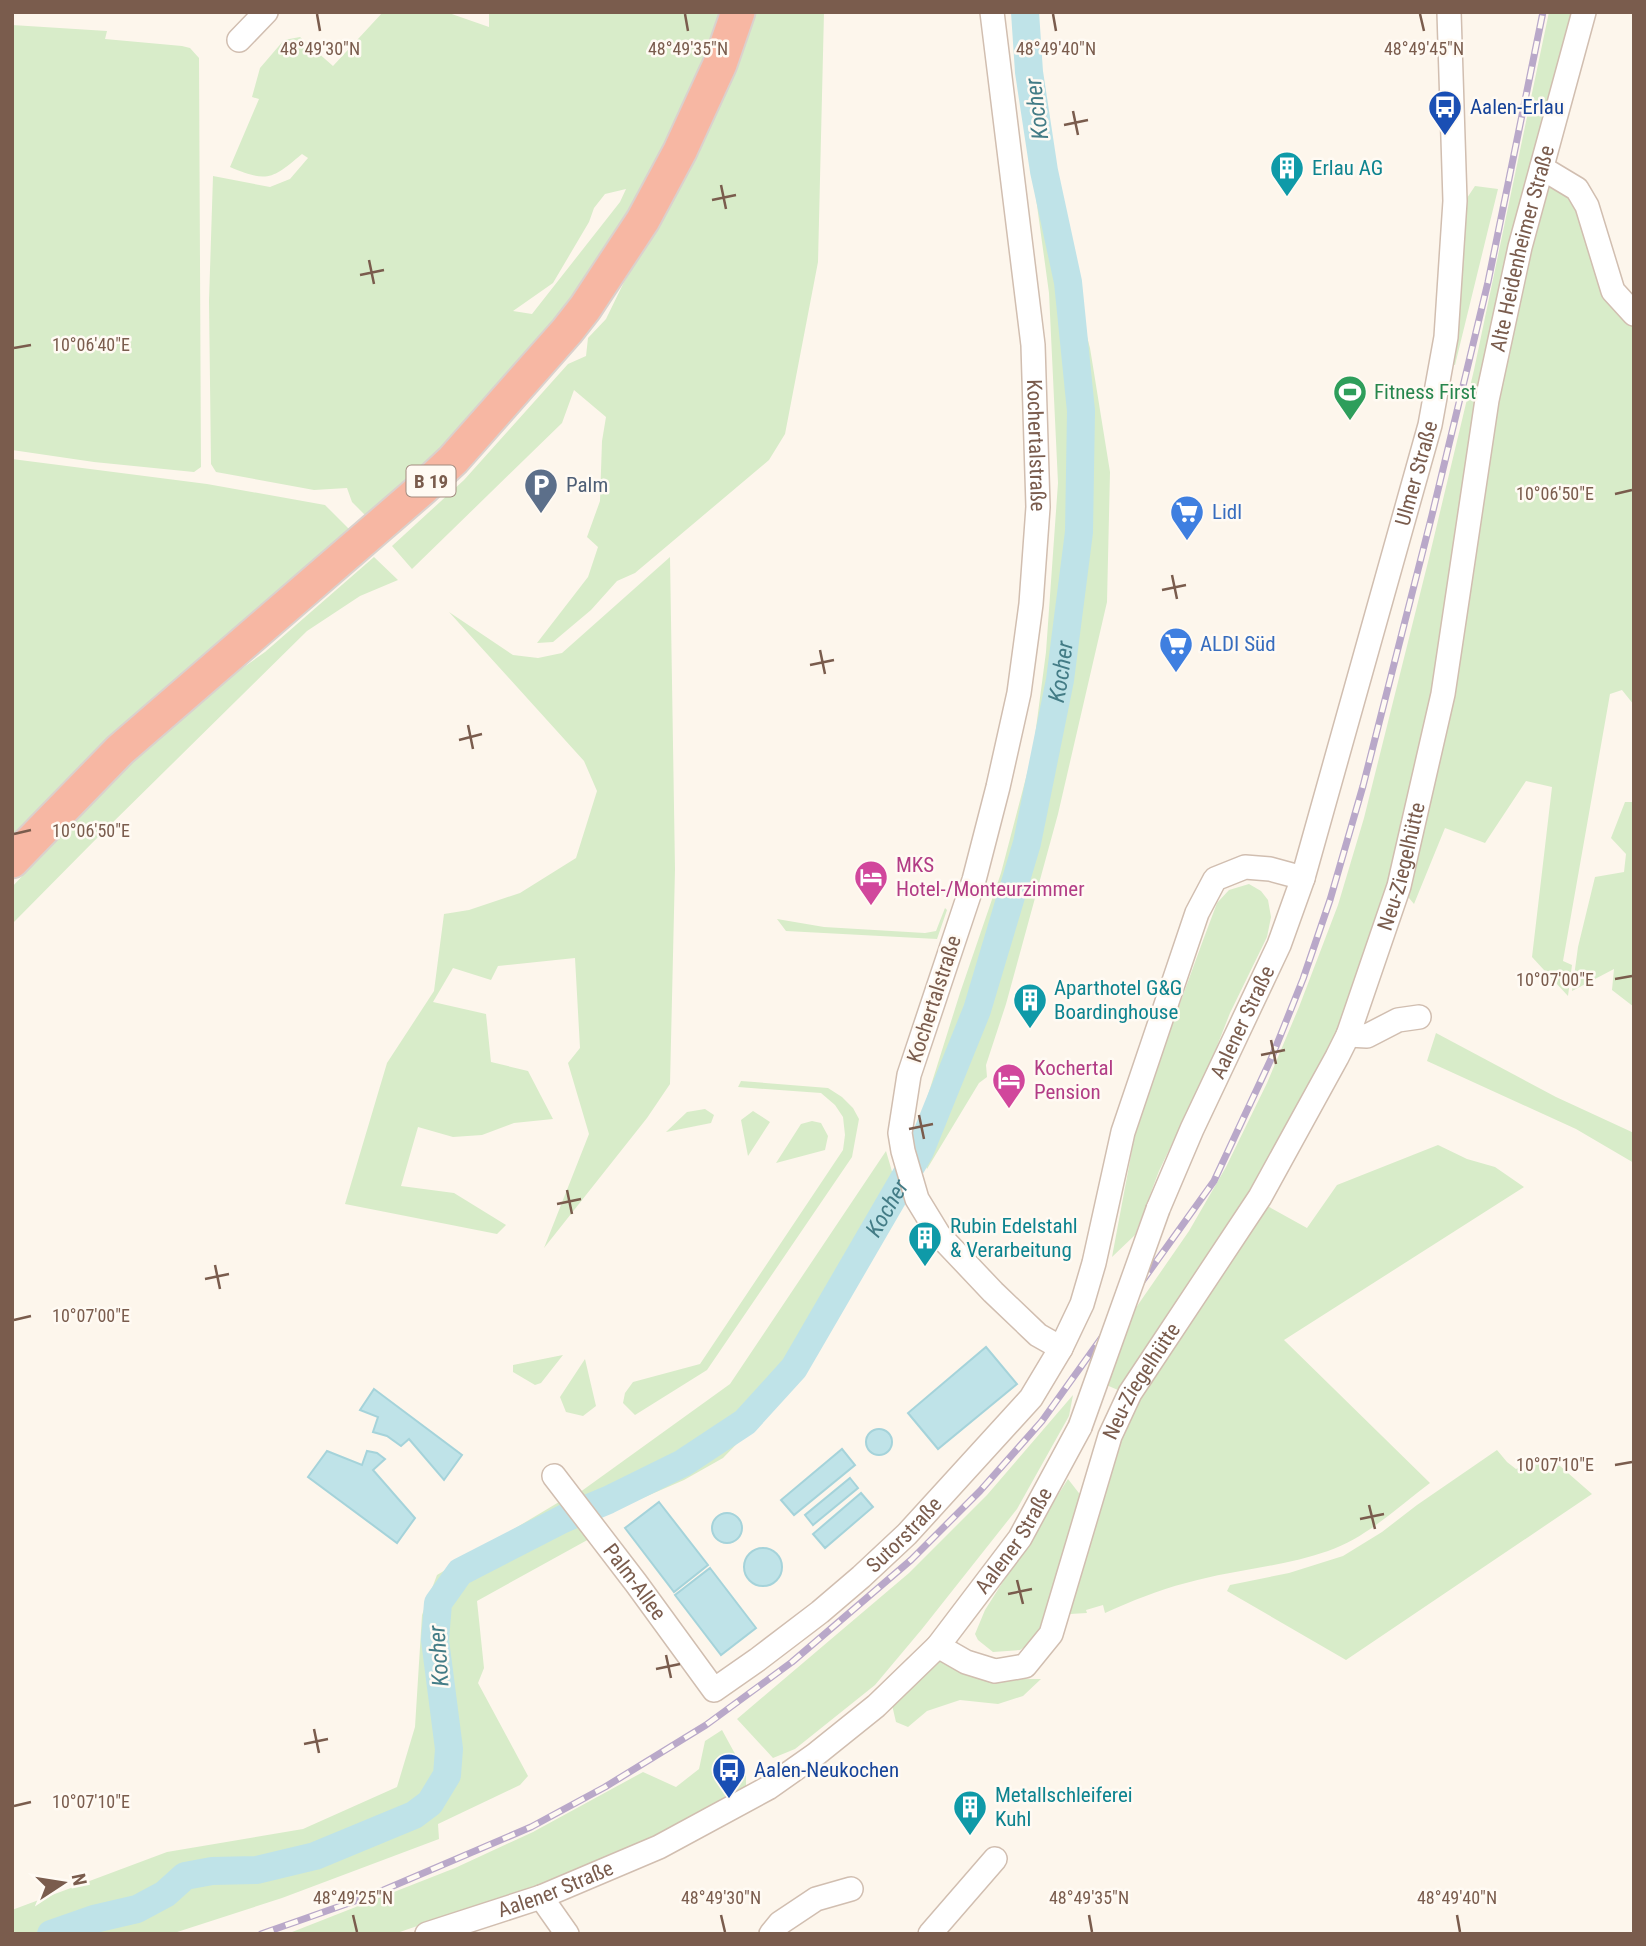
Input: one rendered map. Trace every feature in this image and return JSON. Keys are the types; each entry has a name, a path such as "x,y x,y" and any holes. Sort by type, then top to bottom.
{"highway":[{"name":"B 19","path":"12,861 120,750 453,460 567,331 643,220 680,150 720,64 738,12"}],"street":[{"path":"239,40 266,12"},
{"name":"Kochertalstraße","path":"992,12 1034,345 1038,507 1031,604 1019,693 998,787 974,880 909,1075 900,1133 917,1199 939,1236 1038,1335 1061,1348"},
{"name":"Ulmer Straße","path":"1303,878 1430,425 1446,337 1455,201 1449,12"},
{"name":"Alte Heidenheimer Straße","path":"1443,694 1487,400 1520,247 1584,12"},
{"path":"1542,168 1577,189 1587,206 1613,291 1634,314"},
{"name":"Neu-Ziegelhütte","path":"938,1646 966,1662 995,1671 1026,1666 1051,1634 1110,1437 1130,1393 1259,1197 1348,1035 1399,886 1443,694"},
{"path":"1061,1348 1082,1304 1094,1263 1123,1132 1197,913 1214,879 1245,867 1270,869 1303,878"},
{"name":"Aalener Straße","path":"427,1934 541,1897 659,1847 768,1788 815,1755 876,1706 938,1646 1020,1538 1080,1427 1158,1209 1192,1129 1279,945 1303,878"},
{"path":"1348,1035 1367,1036 1398,1020 1419,1017"},
{"name":"Sutorstraße","path":"714,1690 820,1612 907,1534 1031,1398 1061,1348"},
{"name":"Palm-Allee","path":"560,1484 714,1690"},
{"path":"930,1934 995,1859"},
{"path":"771,1934 780,1923 817,1899 850,1889"},
{"path":"541,1897 566,1934"}],"green space":[{"path":"383,12 446,12 489,27 489,12 723,12 663,151 628,220 498,397 372,522 352,502 347,488 314,490 216,472 211,464 209,301 213,176 270,187 290,179 308,158 302,154 269,176 253,175 230,167 259,99 252,97 260,68 284,40 300,37 333,66","holes":["626,189 620,202 532,314 513,311 553,283 589,222 594,208 605,194"]},
{"path":"754,12 824,12 818,262 785,434 769,460 635,573 617,581 591,610 553,642 537,643 588,577 598,547 587,537 600,501 602,441 606,417 574,390 562,423 412,569 392,546 464,480 568,364 586,356 588,338 606,319 624,282 669,209 730,76"},
{"path":"1013,12 1036,12 1049,178 1090,348 1110,472 1107,602 1058,814 1006,1004 986,1065 987,1077 979,1083 927,1169 922,1157 921,1117 1001,873 1033,751 1046,652 1058,483 1049,293 1015,45"},
{"path":"1549,12 1582,12 1542,168 1577,189 1634,315 1634,705 1622,690 1610,694 1563,961 1572,965 1568,996 1532,957 1552,787 1526,781 1485,843 1445,828 1414,904 1399,886 1393,886 1342,1034 1254,1194 1125,1393 1104,1384 1124,1325 1189,1231 1226,1167 1267,1083 1338,905 1364,818 1474,370"},
{"path":"12,25 107,31 105,39 182,46 190,48 199,58 201,467 194,472 12,450"},
{"path":"1475,186 1498,189 1455,365 1450,364 1465,201"},
{"path":"12,459 207,484 325,505 354,534 12,843"},
{"path":"374,557 398,580 360,596 307,631 12,924 12,887 117,774 213,689 265,652"},
{"path":"670,557 675,869 670,1084 647,1118 544,1248 589,1134 568,1063 580,1048 575,958 498,966 491,980 453,968 433,1002 486,1014 491,1062 528,1071 553,1119 514,1123 482,1135 453,1137 418,1127 401,1186 454,1193 506,1225 497,1234 345,1204 387,1063 434,991 444,914 469,910 520,893 576,858 597,791 584,761 449,612 513,655 538,658 562,653"},
{"path":"1625,802 1634,802 1634,1007 1612,990 1614,969 1572,991 1578,947 1595,877 1624,872 1626,854 1611,838"},
{"path":"1249,884 1261,891 1268,900 1271,917 1267,937 1159,1171 1135,1235 1112,1257 1135,1134 1202,943 1217,903 1229,890"},
{"path":"945,908 947,910 937,939 786,931 777,919 824,927 925,933 936,931"},
{"path":"1436,1033 1556,1097 1634,1133 1634,1163 1576,1129 1427,1061"},
{"path":"741,1081 828,1088 842,1097 859,1119 852,1157 707,1370 635,1415 623,1403 625,1393 633,1382 700,1364 843,1150 843,1117 835,1105 821,1093 738,1087"},
{"path":"705,1109 714,1115 711,1123 666,1132 687,1112"},
{"path":"753,1111 770,1122 748,1156 741,1120"},
{"path":"812,1121 821,1123 828,1136 825,1150 776,1163 801,1124"},
{"path":"1438,1145 1467,1159 1495,1167 1524,1187 1284,1340 1430,1483 1369,1530 1328,1551 1176,1586 1105,1613 1103,1605 1086,1610 1087,1613 1070,1614 1118,1443 1140,1399 1262,1203 1307,1228 1337,1185"},
{"path":"886,1151 901,1202 797,1382 723,1458 684,1480 601,1516 576,1495 730,1384"},
{"path":"563,1355 541,1383 535,1385 513,1372 513,1365"},
{"path":"585,1359 596,1406 583,1416 566,1412 560,1397"},
{"path":"1073,1395 1069,1416 1017,1509 922,1629 875,1685 795,1749 773,1758 737,1719 909,1573 987,1495"},
{"path":"1497,1450 1516,1469 1538,1459 1560,1466 1592,1494 1346,1660 1227,1591 1230,1585 1289,1573 1343,1556 1382,1532"},
{"path":"1068,1479 1082,1497 1041,1636 1020,1650 993,1652 978,1640 975,1634 985,1610"},
{"path":"559,1502 591,1538 477,1601 484,1668 478,1683 528,1776 520,1785 438,1824 439,1839 282,1898 171,1934 12,1934 12,1910 167,1852 303,1829 397,1787 415,1727 422,1615 437,1575"},
{"path":"944,1657 995,1679 1041,1679 1023,1696 998,1704 960,1700 927,1711 908,1727 896,1722 892,1705"},
{"path":"722,1730 746,1774 746,1788 657,1841 593,1866 394,1934 287,1934 455,1868 533,1832 643,1772 676,1787 699,1769 705,1741"}],"water":[{"path":"986,1347 1017,1384 938,1449 908,1413"},
{"path":"374,1389 462,1455 444,1480 409,1439 401,1446 387,1436 373,1432 378,1417 360,1410"},
{"path":"879,1429 889,1432 892,1442 889,1452 879,1455 869,1452 866,1442 869,1432"},
{"path":"842,1449 855,1465 794,1515 781,1500"},
{"path":"327,1451 362,1465 367,1451 377,1453 385,1459 373,1470 415,1518 397,1543 308,1477"},
{"path":"850,1478 858,1488 813,1525 805,1515"},
{"path":"861,1493 873,1507 825,1548 813,1534"},
{"path":"659,1502 708,1565 674,1592 625,1528"},
{"path":"727,1513 738,1517 742,1528 738,1539 727,1543 716,1539 712,1528 716,1517"},
{"path":"763,1548 777,1553 782,1567 777,1581 763,1586 749,1581 744,1567 749,1553"},
{"path":"710,1568 756,1628 721,1655 675,1595"}],"waterway":[{"name":"Kocher","path":"51,1934 94,1919 137,1909 165,1894 185,1876 212,1871 257,1870 315,1856 414,1815 430,1803 447,1775 449,1749 435,1640 438,1603 460,1572 563,1519 683,1463 745,1422 794,1368 920,1151 977,1010 1027,843 1060,680 1079,532 1081,411 1068,282 1044,171 1029,72 1025,12"},
{"path":"555,1514 563,1519"}],"railway":[{"path":"261,1934 372,1895 531,1827 605,1787 706,1725 792,1662 911,1560 980,1491 1042,1421 1214,1181 1271,1059 1303,979 1330,900 1363,786 1488,282 1543,12"}],"place":[{"name":"Aalen-Erlau","path":"1445,137"},
{"name":"Erlau AG","path":"1287,198"},
{"name":"Fitness First","path":"1350,422"},
{"name":"Palm","path":"541,515"},
{"name":"Lidl","path":"1187,542"},
{"name":"ALDI Süd","path":"1176,674"},
{"name":"MKS Hotel-/Monteurzimmer","path":"871,907"},
{"name":"Aparthotel G&G Boardinghouse","path":"1030,1030"},
{"name":"Kochertal Pension","path":"1009,1110"},
{"name":"Rubin Edelstahl & Verarbeitung","path":"925,1268"},
{"name":"Aalen-Neukochen","path":"729,1800"},
{"name":"Metallschleiferei Kuhl","path":"970,1837"}]}
